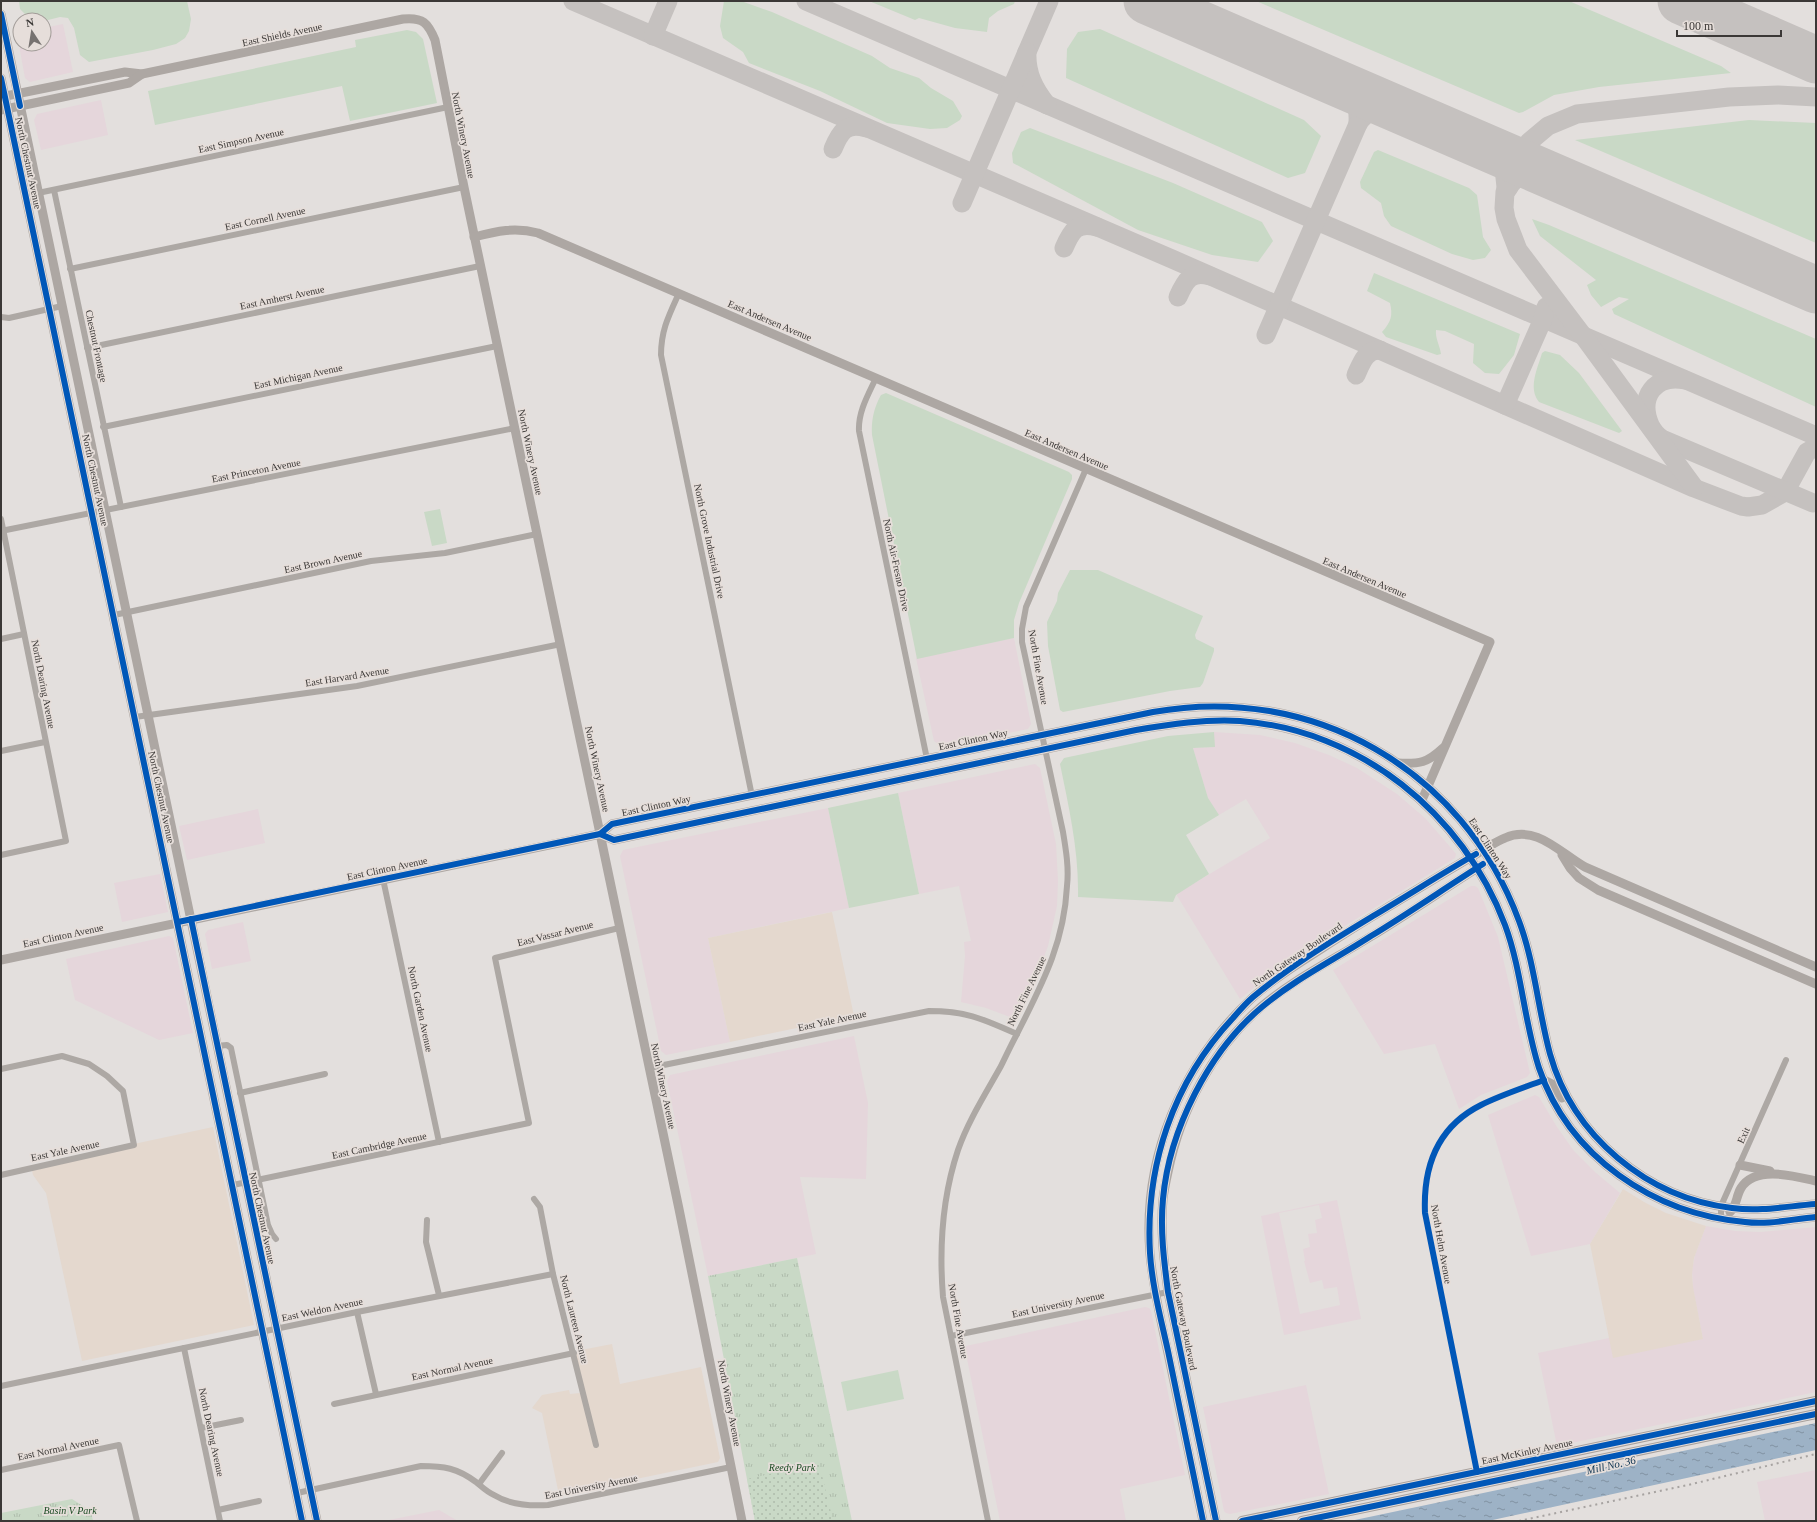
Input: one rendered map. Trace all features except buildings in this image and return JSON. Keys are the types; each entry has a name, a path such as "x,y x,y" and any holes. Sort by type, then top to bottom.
{"main road":[{"name":"North Chestnut Avenue","path":"1,14 317,1521"},
{"name":"East Shields Avenue","path":"3,97 126,72 142,74 403,19 417,19 426,23"},
{"name":"North Winery Avenue","path":"426,23 434,40 480,266 561,644 742,1521"},
{"name":"East Shields Avenue","path":"4,109 129,83 142,74"},
{"name":"North Chestnut Avenue","path":"1,78 4,109 30,215 264,1332 302,1521"},
{"path":"30,215 34,215 38,218 44,251 55,275"},
{"name":"East Andersen Avenue","path":"474,237 512,229 524,229 538,233 1490,642 1422,800"},
{"name":"East Clinton Way","path":"600,834 612,824 1153,712 1198,706 1245,707 1297,716 1327,726 1355,738 1398,763 1428,786 1462,820 1490,860 1508,893 1523,933 1549,1052 1556,1073 1576,1110 1603,1145 1627,1166 1654,1184 1685,1198 1734,1208 1767,1210 1816,1204"},
{"path":"1220,721 1224,716 1239,712 1297,716"},
{"path":"600,834 614,840 1045,749 1193,721 1239,721 1277,727 1324,740 1379,768 1422,800 1451,830 1471,857 1494,897 1508,934 1536,1056 1544,1080 1556,1105 1593,1153 1612,1170 1630,1183 1657,1199 1689,1212 1721,1219 1762,1223 1816,1217"},
{"path":"1398,763 1422,762 1433,757 1445,746"},
{"name":"East Clinton Avenue","path":"1,960 600,834"},
{"name":"North Gateway Boulevard","path":"1203,1521 1156,1294 1150,1255 1149,1218 1156,1163 1164,1133 1175,1104 1198,1060 1222,1029 1252,998 1296,966 1343,935 1483,850 1506,837 1520,834 1534,835 1548,841 1585,867 1816,967"},
{"path":"1560,850 1570,868 1579,878 1598,890 1816,984"},
{"name":"North Gateway Boulevard","path":"1216,1521 1168,1292 1162,1240 1163,1198 1173,1146 1186,1113 1202,1079 1230,1038 1261,1007 1303,976 1370,937 1490,860"},
{"path":"1296,966 1303,976"},
{"path":"1544,1080 1551,1082 1556,1088 1573,1117 1583,1130 1603,1145"},
{"path":"1740,1165 1816,1181"},
{"path":"1721,1219 1734,1208 1740,1189 1750,1178 1764,1174 1790,1175"},
{"name":"East McKinley Avenue","path":"1242,1521 1816,1401"},
{"path":"1699,1438 1731,1426 1783,1414 1788,1412 1794,1406"},
{"path":"1302,1521 1816,1414"},
{"path":"1397,1501 1429,1489 1472,1479 1477,1472"}],"street":[{"name":"East Simpson Avenue","path":"38,193 448,108"},
{"name":"East Cornell Avenue","path":"70,269 464,187"},
{"name":"Chestnut Frontage","path":"54,190 121,507"},
{"name":"East Amherst Avenue","path":"87,348 480,266"},
{"name":"North Grove Industrial Drive","path":"679,293 664,327 661,340 661,355 752,796"},
{"path":"1,317 9,318 62,306"},
{"name":"East Michigan Avenue","path":"103,427 497,346"},
{"name":"North Air-Fresno Drive","path":"876,378 863,406 860,417 859,431 927,759"},
{"name":"East Princeton Avenue","path":"2,531 515,428"},
{"name":"North Fine Avenue","path":"988,1521 943,1297 941,1262 942,1234 947,1194 962,1143 1053,959 1063,921 1068,886 1063,832 1022,642 1023,618 1026,607 1086,469"},
{"path":"1,519 2,531"},
{"name":"North Dearing Avenue","path":"1,855 66,841 2,531"},
{"name":"East Brown Avenue","path":"114,615 371,561 445,552 537,534"},
{"path":"1,639 24,634"},
{"name":"East Harvard Avenue","path":"135,717 357,686 561,644"},
{"path":"1,751 45,742"},
{"name":"North Garden Avenue","path":"383,879 439,1142"},
{"name":"East Vassar Avenue","path":"529,1124 495,958 619,928"},
{"name":"East Yale Avenue","path":"649,1068 929,1011 964,1013 980,1018 1017,1034"},
{"name":"North Chestnut Avenue","path":"217,1046 227,1044 230,1048 270,1230 276,1240"},
{"name":"East Yale Avenue","path":"1,1069 62,1056 89,1064 107,1076 123,1092 134,1145 1,1175"},
{"name":"Exit","path":"1721,1219 1721,1206 1786,1060"},
{"path":"240,1093 325,1074"},
{"name":"North Helm Avenue","path":"1477,1472 1425,1217 1425,1181 1433,1154 1447,1132 1461,1118 1484,1103 1544,1080"},
{"name":"East Cambridge Avenue","path":"233,1185 529,1124"},
{"name":"North Laureen Avenue","path":"534,1199 540,1207 554,1274 596,1445"},
{"path":"427,1220 426,1242 439,1296"},
{"name":"East Weldon Avenue","path":"1,1386 357,1312 554,1274"},
{"name":"East University Avenue","path":"951,1336 1168,1292"},
{"path":"357,1312 376,1394"},
{"name":"North Dearing Avenue","path":"184,1348 220,1521"},
{"name":"East Normal Avenue","path":"334,1404 574,1353"},
{"path":"201,1428 241,1420"},
{"name":"East Normal Avenue","path":"1,1470 119,1445 137,1521"},
{"path":"479,1484 502,1453"},
{"name":"East University Avenue","path":"297,1493 421,1466 438,1466 454,1469 465,1474 493,1495 504,1500 520,1504 548,1505 731,1467"},
{"path":"218,1510 259,1502"}],"shaded area":[{"path":"63,24 73,72 30,82 25,78 20,52 52,52 52,26"},
{"path":"101,100 108,135 41,150 34,120 37,114"},
{"path":"1014,638 1031,724 1028,729 942,747 934,741 916,658"},
{"path":"1214,732 1260,735 1295,743 1329,755 1357,768 1397,794 1425,818 1456,854 1455,858 1283,964 1240,999 1176,894 1270,838 1246,799 1219,815 1208,799 1193,748 1214,747"},
{"path":"1035,764 1040,768 1056,844 1058,881 1057,906 1048,946 1038,973 1017,1015 1010,1017 986,1008 961,1002 965,956 964,942 971,941 959,886 919,894 898,793"},
{"path":"828,808 849,908 708,938 730,1042 666,1055 661,1051 620,856 623,850"},
{"path":"258,809 265,843 187,860 179,826"},
{"path":"160,874 168,912 122,922 114,883"},
{"path":"1471,886 1478,888 1498,937 1530,1073 1527,1077 1481,1095 1459,1109 1435,1044 1384,1054 1333,970"},
{"path":"832,912 854,1016 730,1042 708,938"},
{"path":"243,922 251,961 212,969 205,934 208,930"},
{"path":"169,936 173,938 193,1033 159,1040 75,1000 66,959"},
{"path":"854,1036 868,1103 866,1179 800,1177 816,1254 708,1276 667,1081 670,1075"},
{"path":"1535,1095 1539,1097 1557,1127 1574,1151 1595,1172 1620,1193 1590,1244 1531,1256 1488,1115"},
{"path":"213,1127 254,1325 82,1361 46,1193 33,1175 31,1166"},
{"path":"1623,1189 1666,1213 1706,1226 1694,1258 1692,1274 1703,1339 1613,1358 1590,1244"},
{"path":"1337,1200 1361,1319 1284,1335 1261,1216","holes":["1319,1205 1322,1218 1315,1220 1317,1233 1308,1234 1310,1247 1303,1249 1304,1261 1310,1283 1322,1280 1324,1289 1337,1287 1340,1305 1300,1314 1279,1213"]},
{"path":"1706,1226 1735,1231 1760,1232 1816,1227 1816,1392 1557,1446 1538,1353 1609,1338 1703,1339 1693,1289 1692,1270 1695,1255"},
{"path":"1145,1307 1149,1308 1151,1311 1185,1475 1120,1489 1126,1521 1000,1521 965,1349 966,1346"},
{"path":"612,1344 620,1384 701,1367 720,1458 718,1462 559,1495 542,1413 532,1408 542,1395 569,1390 570,1394 580,1393 573,1360 578,1353 579,1345 581,1350"},
{"path":"1306,1385 1329,1494 1230,1514 1226,1513 1224,1511 1203,1407"},
{"path":"1816,1470 1816,1521 1765,1521 1757,1482"},
{"path":"439,1510 458,1521 384,1521"}],"green space":[{"path":"19,1 187,1 191,19 189,31 185,38 176,44 153,50 89,62 80,55 74,28 68,18 60,17 52,19 52,12 23,12 20,9"},
{"path":"724,1 741,1 772,12 872,56 890,68 919,78 931,88 953,101 962,116 960,120 947,128 930,129 887,123 820,91 749,63 743,52 723,38 720,26"},
{"path":"869,1 1015,1 1014,4 998,11 989,18 987,32 955,28 919,18 915,20"},
{"path":"1256,1 1569,1 1721,66 1731,73 1599,87 1554,95 1519,113"},
{"path":"1100,29 1304,120 1321,136 1305,173 1288,178 1066,78 1067,49 1078,32"},
{"path":"407,30 416,32 423,39 437,103 350,121 342,86 155,125 148,91 356,47 355,40"},
{"path":"1749,120 1816,123 1816,243 1575,140"},
{"path":"1030,128 1173,183 1262,222 1273,241 1258,262 1212,255 1138,230 1013,163 1012,153 1021,132"},
{"path":"1378,150 1469,188 1477,195 1483,237 1491,250 1485,258 1473,260 1452,254 1391,226 1384,216 1381,203 1361,188 1360,182 1374,152"},
{"path":"1532,219 1816,339 1816,407 1614,314 1612,309 1629,299 1619,297 1601,307 1591,295 1587,285 1596,280 1540,236"},
{"path":"1374,273 1520,334 1514,355 1499,374 1485,373 1473,363 1474,344 1445,331 1436,330 1436,336 1441,354 1437,355 1386,337 1382,332 1390,319 1391,308 1390,303 1367,291"},
{"path":"1545,351 1560,355 1579,373 1622,431 1619,433 1539,402 1534,391 1534,379 1542,353"},
{"path":"886,393 1069,472 1072,475 1072,479 1019,603 1014,620 1014,638 917,659 872,435 875,409 881,395"},
{"path":"440,509 447,543 432,546 424,512"},
{"path":"1070,570 1098,570 1203,616 1195,635 1196,639 1214,648 1214,651 1203,683 1200,687 1170,691 1063,712 1060,710 1048,646 1047,622 1057,601 1058,593"},
{"path":"1214,732 1215,747 1193,748 1208,798 1219,815 1186,835 1209,874 1176,895 1173,902 1078,897 1075,846 1060,764 1064,758 1168,736"},
{"path":"898,793 919,894 849,908 828,808"},
{"name":"Reedy Park","path":"797,1258 852,1521 755,1521 708,1276"},
{"path":"898,1370 904,1399 847,1411 841,1382"},
{"path":"819,1463 833,1521 755,1521 747,1479"},
{"name":"Basin V Park","path":"72,1499 91,1511 93,1521 1,1521 1,1513"}],"water":[{"path":"1816,1423 1816,1450 1488,1521 1350,1521"}],"taxiway":[{"path":"573,1 1172,259 1694,488 1741,506 1748,507 1762,505 1785,492 1807,452 1816,447"},
{"path":"653,36 668,1"},
{"path":"806,1 1816,436"},
{"path":"1047,105 1038,93 1029,74 1027,52 1049,1"},
{"path":"1782,45 1816,67"},
{"path":"962,203 1027,52"},
{"path":"1342,85 1355,102 1358,112 1358,124"},
{"path":"1694,487 1518,250 1506,219 1504,208 1505,192 1516,160 1529,142 1548,126 1577,114 1729,97 1778,95 1816,97"},
{"path":"1266,335 1358,124 1366,115 1375,110 1397,109"},
{"path":"833,149 841,133 845,130 853,126 866,128"},
{"path":"1491,149 1504,168 1506,187"},
{"path":"1508,189 1516,179 1527,174 1552,176"},
{"path":"1064,248 1075,229 1084,226 1097,227"},
{"path":"1178,297 1183,286 1193,276 1198,274 1210,276"},
{"path":"1505,405 1543,319 1546,307"},
{"path":"1356,375 1365,358 1371,352 1380,350"},
{"path":"1685,380 1674,379 1658,384 1648,397 1646,405 1647,415 1650,425 1656,434 1662,439 1813,503"}],"runway":[{"path":"1147,1 1816,290"},
{"path":"1681,1 1816,60"}],"railway":[{"path":"1519,1521 1688,1485 1816,1454"}],"cycle path":[{"path":"1,14 20,106"},
{"path":"1,78 302,1521"},
{"path":"178,922 600,834 612,824 1153,712 1212,706 1269,711 1324,725 1375,749 1421,780 1461,820 1494,867 1519,921 1533,970 1542,1021 1550,1054 1561,1084 1576,1111 1595,1136 1618,1158 1643,1176 1671,1191 1701,1202 1743,1209 1816,1204"},
{"path":"600,834 614,840 1136,730 1175,724 1201,721 1240,721 1284,728 1326,741 1366,760 1402,784 1434,814 1463,847 1486,884 1505,925 1511,942 1539,1068 1553,1100 1571,1128 1593,1154 1619,1175 1648,1193 1679,1207 1711,1217 1754,1223 1816,1217"},
{"path":"1203,1521 1157,1302 1150,1253 1152,1189 1158,1157 1167,1127 1179,1098 1194,1069 1212,1043 1253,997 1296,964 1327,944 1476,854"},
{"path":"1216,1521 1168,1292 1163,1246 1162,1211 1167,1173 1183,1120 1209,1069 1225,1046 1243,1025 1262,1007 1288,987 1483,864"},
{"path":"191,919 317,1521"},
{"path":"1477,1472 1425,1213 1427,1180 1430,1164 1436,1150 1443,1137 1453,1125 1466,1114 1481,1105 1544,1080"},
{"path":"1242,1521 1816,1401"},
{"path":"1302,1521 1816,1414"}],"water label":[{"name":"Mill No. 36","path":"1611,1465"}]}
